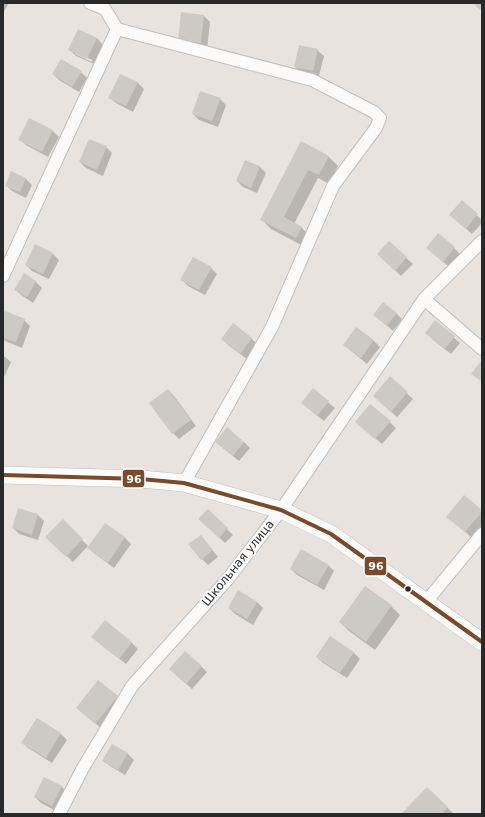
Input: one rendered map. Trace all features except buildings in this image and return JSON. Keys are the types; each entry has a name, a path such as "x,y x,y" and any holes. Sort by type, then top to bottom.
{"street":[{"path":"90,3 105,9 117,29 312,80 374,112 380,118 376,128 333,186 272,327 184,483"},
{"path":"3,276 117,29"},
{"name":"Школьная улица","path":"59,814 83,768 132,686 227,580 281,510 424,299 482,241"},
{"path":"424,299 482,349"},
{"path":"3,474 141,479 184,483 281,510 330,534 482,642"},
{"path":"426,602 482,534"}],"transit line":[{"name":"96","path":"3,475 141,479 184,483 281,510 331,534 482,642"}]}
